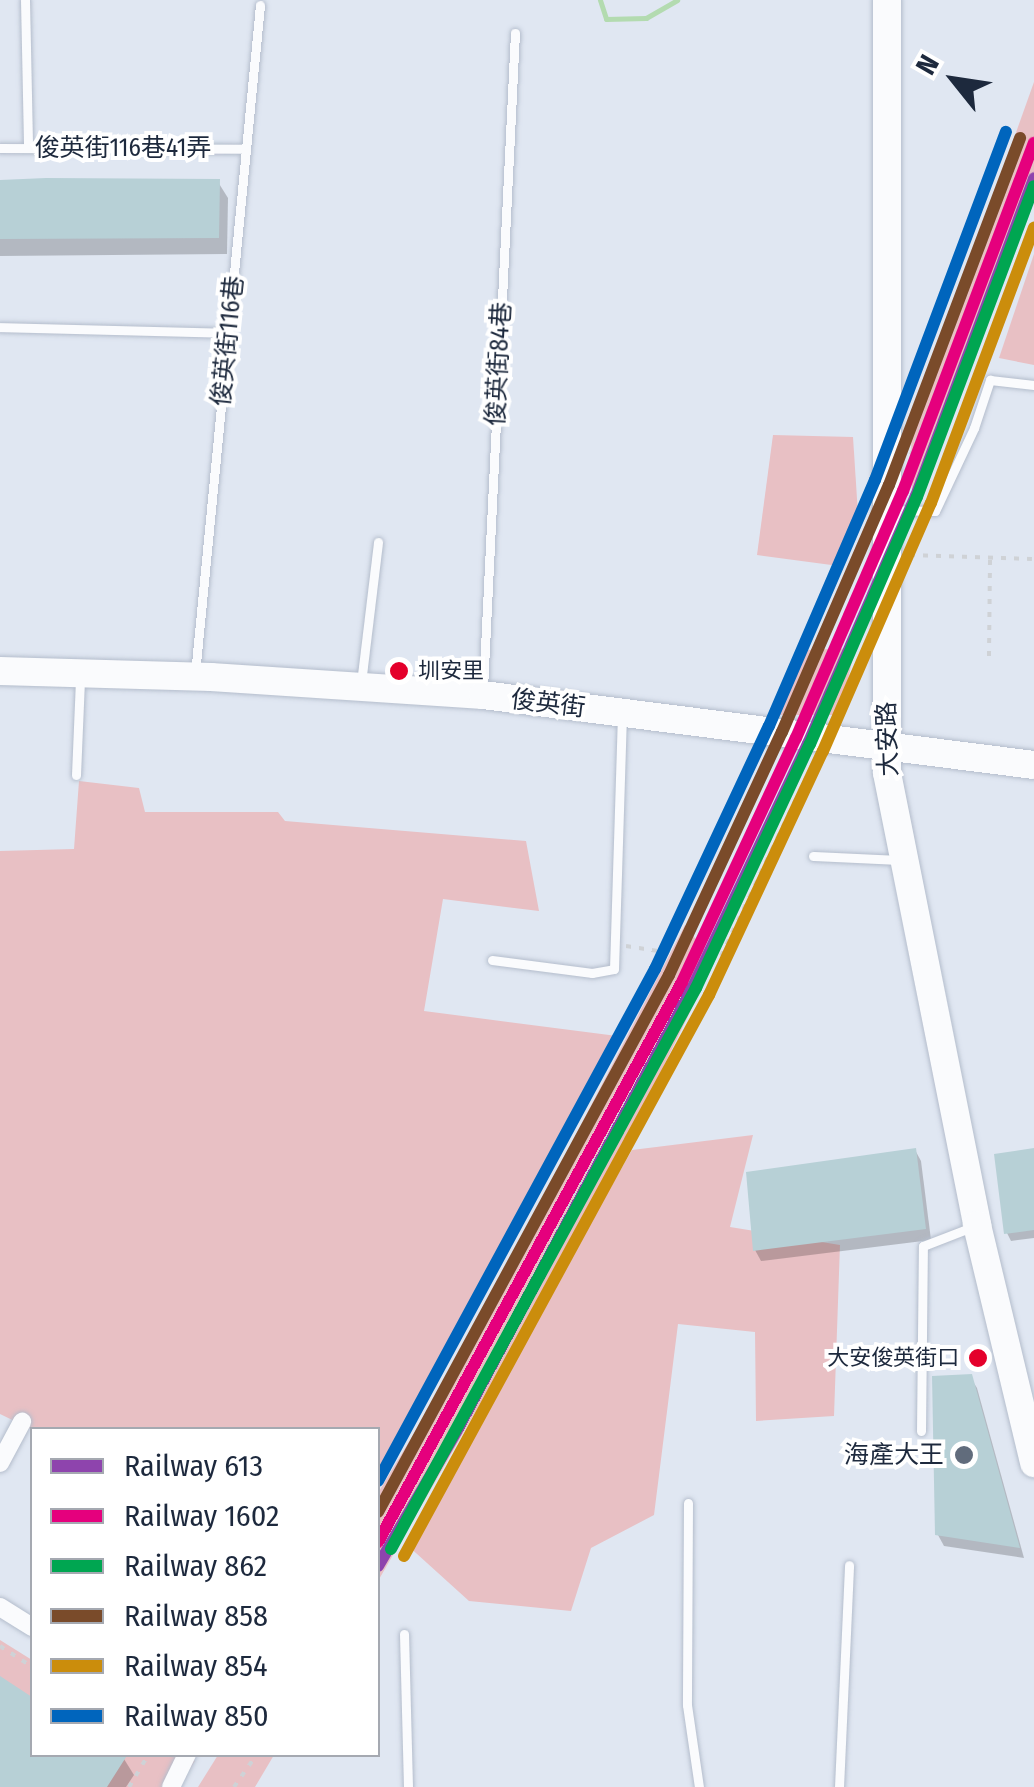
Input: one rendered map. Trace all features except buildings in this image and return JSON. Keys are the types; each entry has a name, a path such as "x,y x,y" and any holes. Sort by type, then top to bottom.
{"street":[{"name":"大安路","path":"887,0 886,773 977,1225 1034,1463"},
{"name":"俊英街","path":"0,670 195,676 483,695 1034,765"},
{"path":"0,1464 22,1422"},
{"path":"0,1607 30,1627"},
{"path":"171,1787 186,1757"}],"lane":[{"path":"25,0 28,148"},
{"name":"俊英街116巷","path":"195,676 260,4"},
{"name":"俊英街84巷","path":"483,695 515,33"},
{"name":"俊英街116巷41弄","path":"0,148 246,149"},
{"path":"0,327 229,333"},
{"path":"884,511 935,511 974,428 990,380 1034,385"},
{"path":"360,686 378,542"},
{"path":"76,775 80,673"},
{"path":"492,960 592,973 614,969 622,713"},
{"path":"813,856 903,860"},
{"path":"920,1431 923,1246 977,1225"},
{"path":"688,1503 687,1705 698,1787"},
{"path":"839,1787 849,1565"},
{"path":"404,1634 408,1787"}],"path":[{"path":"903,462 916,450 1034,139"},
{"path":"885,557 1032,558"},
{"path":"989,656 990,558"},
{"path":"617,944 697,957 721,956 815,758"},
{"path":"380,1560 444,1451 697,957"},
{"path":"0,1646 30,1666"},
{"path":"129,1787 148,1757"},
{"path":"234,1787 256,1757"}],"shaded area":[{"path":"1034,82 1034,192 912,499 911,427"},
{"path":"1034,254 1034,365 999,358"},
{"path":"773,435 853,437 858,514 839,566 757,555"},
{"path":"855,648 840,715 777,715 807,650"},
{"path":"79,781 139,788 145,812 278,812 285,821 526,841 539,911 443,899 424,1011 617,1036 406,1427 380,1467 380,1427 30,1429 0,1414 0,851 74,849"},
{"path":"685,925 714,963 602,1192 380,1578 380,1490 459,1359"},
{"path":"753,1135 730,1227 840,1245 834,1416 756,1421 755,1332 678,1324 654,1515 591,1548 571,1611 469,1601 406,1544 632,1150"},
{"path":"0,1640 30,1659 30,1757 188,1757 195,1761 178,1787 0,1787"},
{"path":"216,1757 273,1757 255,1787 198,1787"}],"waterway":[{"path":"600,0 606,19 646,18 677,0"}],"rail line":[{"name":"850","path":"380,1477 655,969 769,726 875,480 1006,132"},
{"name":"858","path":"380,1508 669,975 782,732 889,485 1020,138"},
{"name":"1602","path":"380,1538 682,982 796,738 903,491 1034,143"},
{"name":"613","path":"380,1563 457,1430 693,987 808,744 916,496 1034,178"},
{"name":"862","path":"391,1549 696,988 810,744 917,497 1034,186"},
{"name":"854","path":"404,1556 709,995 823,751 931,503 1034,228"}],"place":[{"name":"圳安里","path":"399,671"},
{"name":"大安俊英街口","path":"978,1358"},
{"name":"海產大王","path":"964,1455"}]}
